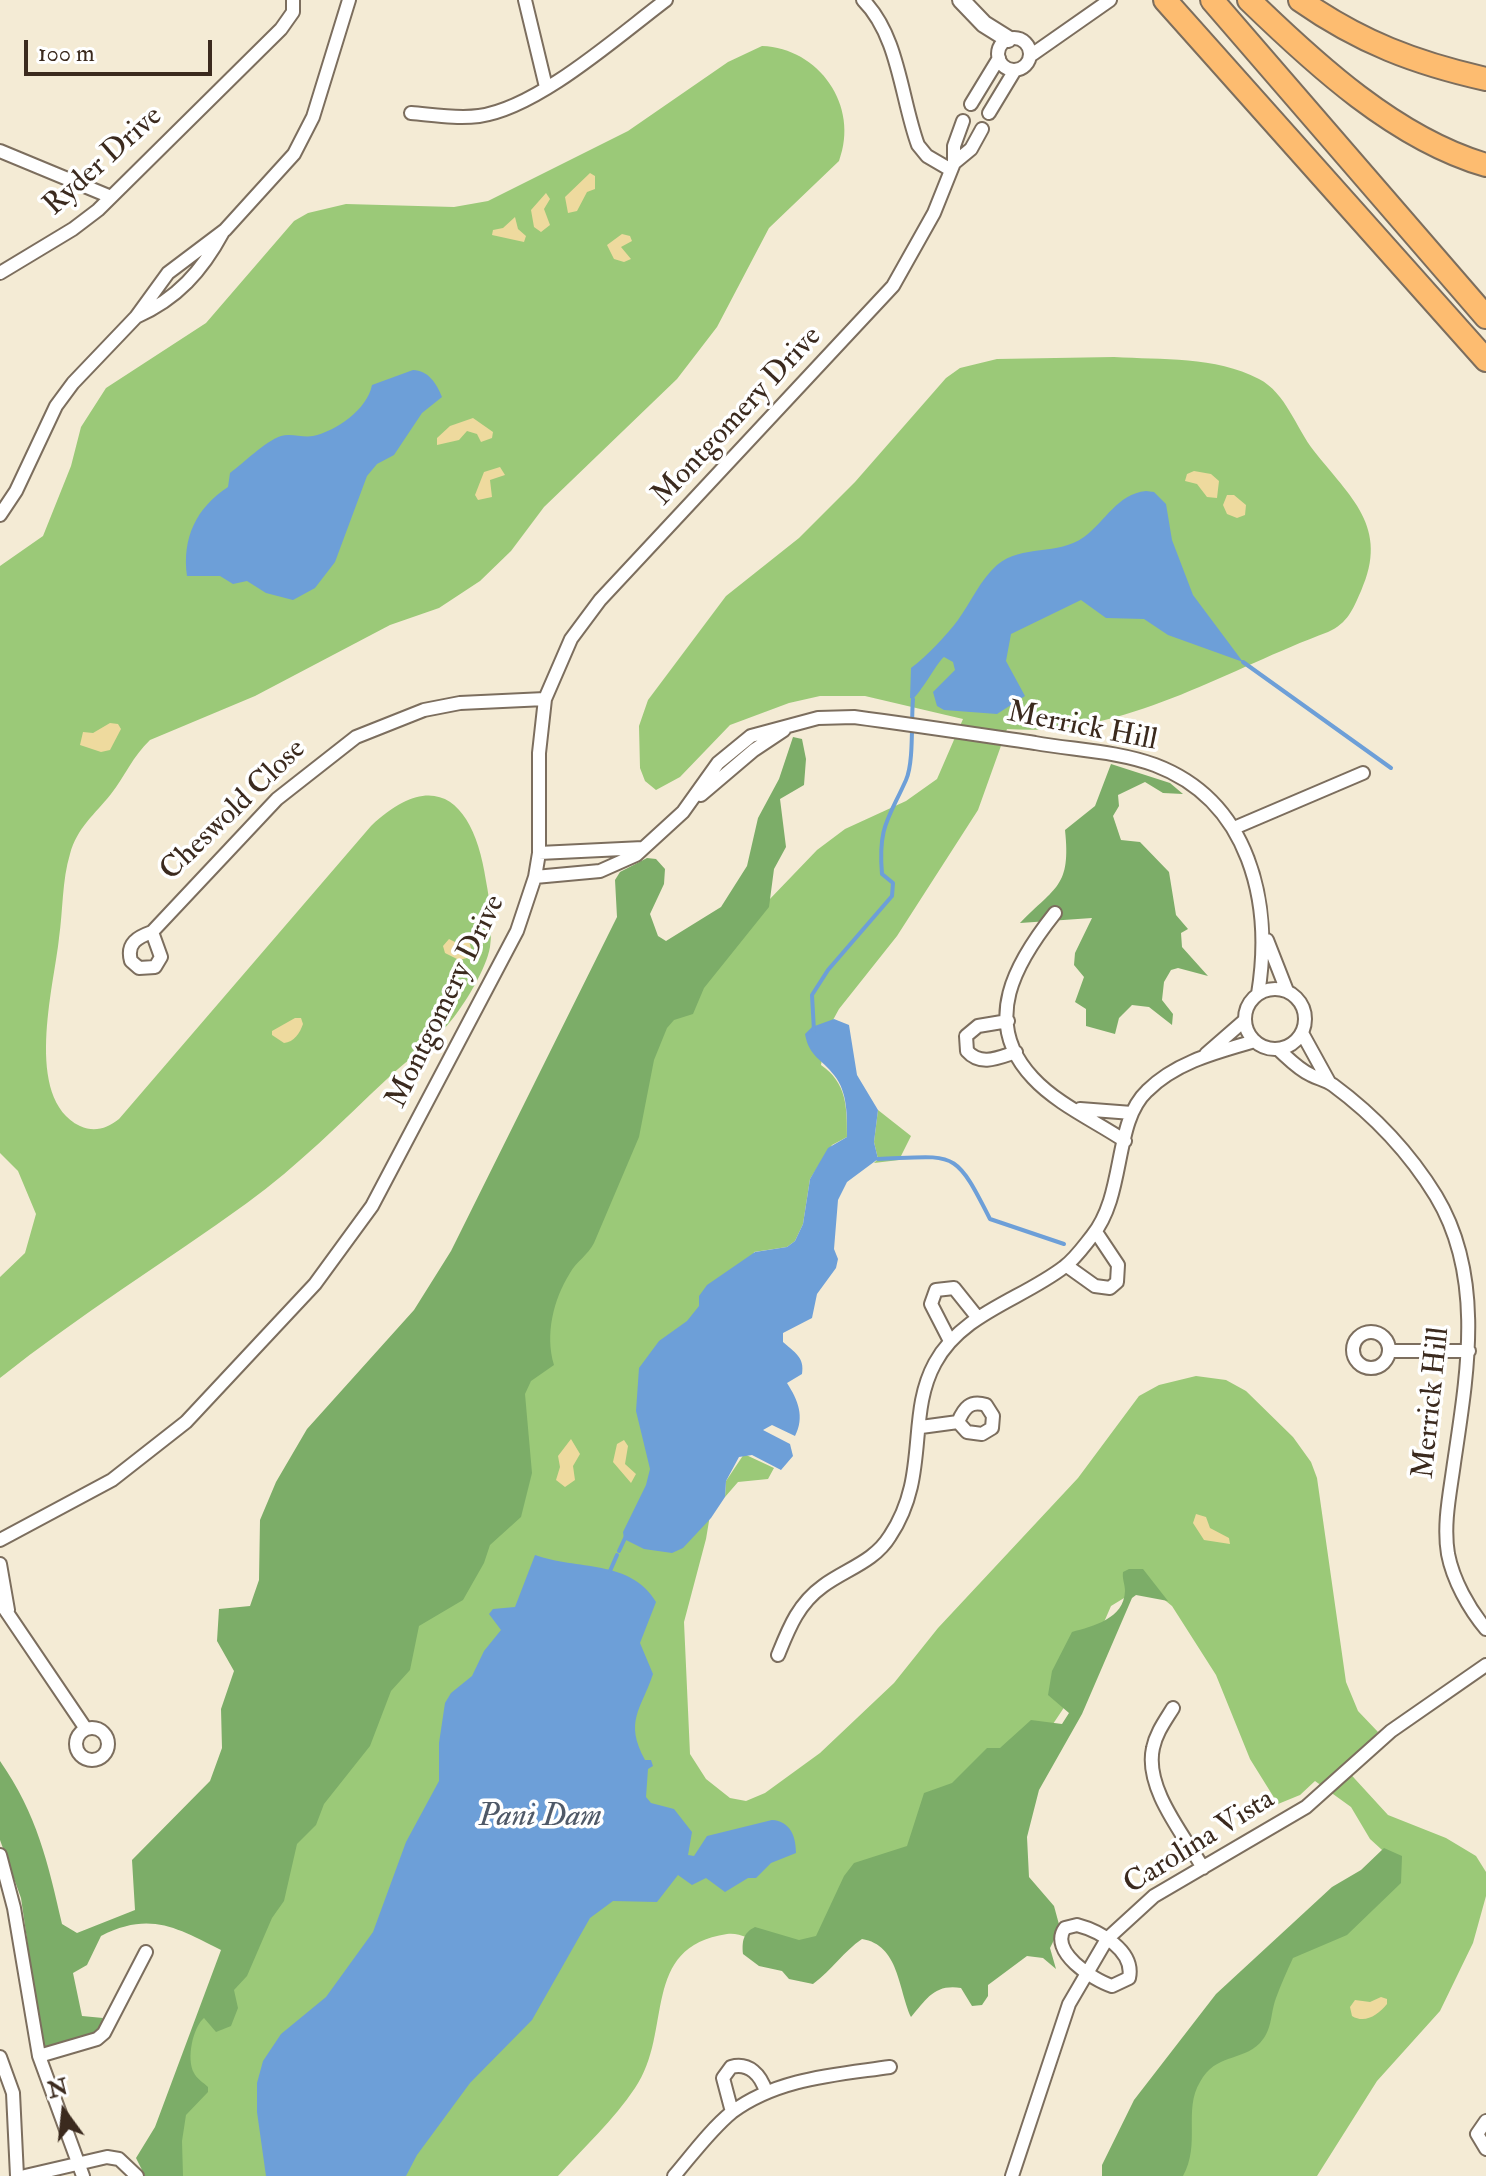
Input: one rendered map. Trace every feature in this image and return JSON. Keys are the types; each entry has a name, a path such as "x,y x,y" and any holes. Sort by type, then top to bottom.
{"highway":[{"path":"1165,0 1486,360"},
{"path":"1212,0 1486,317"},
{"path":"1249,0 1309,58 1366,102 1455,156 1486,165"},
{"path":"1300,0 1343,30 1394,53 1486,79"},
{"path":"1443,312 1486,378"}],"street":[{"path":"136,317 166,303 185,287 225,230 280,172 306,133 349,0"},
{"path":"525,0 546,87"},
{"path":"411,113 479,116 500,111 546,87 666,0"},
{"path":"863,0 882,26 918,145 927,156 953,167"},
{"path":"961,0 1002,49 1005,67 1015,70"},
{"path":"989,113 1015,70 1025,66 1030,56 1064,30 1110,0"},
{"name":"Ryder Drive","path":"0,273 73,229 111,197 281,29 293,2"},
{"path":"971,104 1002,49 1015,38 1026,43 1064,30"},
{"path":"1026,43 1030,56"},
{"name":"Montgomery Drive","path":"0,1540 112,1480 186,1422 315,1284 372,1206 470,1026 517,931 535,877 539,853 539,753 545,699 571,639 600,600 893,286 923,236 953,167 954,146 963,121"},
{"name":"Montgomery Drive","path":"953,167 971,149 982,129"},
{"path":"0,151 111,197"},
{"path":"0,515 16,491 56,406 73,383 136,317 168,273 225,230"},
{"name":"Cheswold Close","path":"152,932 277,799 356,737 424,710 460,703 545,699"},
{"name":"Merrick Hill","path":"535,877 600,871 626,862 754,750 790,726 835,717 902,723 1126,757 1156,766 1205,796 1234,828 1253,866 1264,933 1287,991"},
{"path":"1234,828 1363,773"},
{"path":"539,853 643,848"},
{"path":"1055,913 1018,965 1008,994 1008,1021 1016,1052 1033,1078 1125,1141"},
{"name":"Merrick Hill","path":"1258,994 1264,933"},
{"path":"1204,1056 1255,1041 1278,1049 1288,1046 1302,1033 1305,1013 1302,1004 1287,991 1268,990 1258,994 1247,1010 1245,1020 1255,1041"},
{"path":"778,1655 791,1623 811,1595 862,1564 888,1540 911,1498 926,1384 950,1341 978,1318 1067,1266 1096,1232 1109,1208 1132,1113 1144,1093 1157,1082 1204,1056 1245,1020"},
{"path":"1008,1021 972,1029 966,1036 967,1051 979,1060 1016,1052"},
{"name":"Merrick Hill","path":"1302,1033 1329,1082"},
{"name":"Merrick Hill","path":"1278,1049 1297,1067 1329,1082 1396,1140 1437,1197 1464,1277 1469,1351 1445,1526 1448,1556 1457,1583 1485,1626"},
{"path":"1077,1109 1132,1113"},
{"path":"1067,1266 1095,1286 1105,1288 1117,1282 1118,1265 1096,1232"},
{"path":"950,1341 931,1304 936,1290 954,1288 978,1318"},
{"path":"1389,1351 1469,1351"},
{"path":"921,1427 958,1422"},
{"path":"0,1564 4,1606 86,1729"},
{"name":"Carolina Vista","path":"1012,2176 1069,2004 1107,1939 1154,1896 1306,1807 1391,1731 1466,1683 1486,1665"},
{"path":"1173,1708 1155,1739 1152,1765 1159,1790 1203,1868"},
{"path":"0,1855 14,1908 39,2056 83,2176"},
{"path":"1077,1925 1107,1939 1127,1957 1129,1978 1112,1986 1086,1971 1066,1953 1060,1941 1062,1932 1077,1925"},
{"path":"39,2056 88,2042 104,2033 146,1952"},
{"path":"0,2057 13,2093 17,2176"},
{"path":"732,2112 723,2078 731,2067 740,2065 751,2069 766,2092"},
{"path":"674,2176 732,2112 766,2092 792,2082 890,2067"},
{"path":"1486,2121 1477,2134 1486,2149"},
{"path":"25,2176 77,2162 119,2159 137,2176"}],"green space":[{"path":"762,46 783,49 801,57 830,84 844,120 844,140 839,161 769,228 717,327 677,379 544,507 511,551 480,581 439,608 390,625 255,696 150,740 144,746 82,829 67,864 46,1040 52,1092 63,1112 80,1126 101,1128 119,1119 371,826 395,807 416,797 434,796 450,802 473,832 481,855 489,897 491,931 488,956 475,984 439,1034 284,1174 0,1378 0,1277 25,1253 36,1214 18,1171 0,1153 0,566 43,536 71,466 81,427 106,388 206,323 294,221 308,213 346,204 454,207 488,201 628,131 728,62"},
{"path":"997,359 1169,359 1225,366 1268,385 1284,402 1314,451 1362,514 1371,549 1369,568 1349,615 1328,632 1131,713 1050,729 1007,729 978,810 897,936 839,1009 827,1031 821,1065 836,1080 844,1096 847,1137 832,1145 810,1179 803,1224 795,1241 787,1247 754,1252 706,1539 684,1622 690,1754 706,1779 730,1798 746,1801 765,1793 820,1753 894,1683 938,1628 1078,1478 1139,1396 1159,1385 1196,1376 1226,1380 1246,1391 1293,1437 1311,1462 1317,1478 1346,1682 1358,1711 1378,1732 1344,1767 1388,1815 1446,1838 1476,1856 1486,1872 1486,1896 1473,1943 1440,2011 1377,2081 1317,2176 1123,2176 1166,2081 1392,1859 1370,1839 1351,1807 1315,1781 1300,1795 1278,1804 1250,1759 1216,1675 1172,1606 1161,1597 1144,1592 1129,1595 1111,1606 1073,1694 1043,1739 830,1944 770,1943 727,1934 699,1942 681,1956 670,1974 647,2066 635,2088 608,2123 558,2176 170,2176 189,2040 621,1078 768,901 817,850 845,829 906,801 937,779 963,719 865,696 820,696 789,703 730,725 680,777 656,790 645,781 640,768 639,726 648,700 726,596 799,538 855,482 946,378 960,368"},
{"path":"793,737 802,739 806,759 804,785 780,799 786,847 774,869 769,907 704,988 693,1014 674,1020 667,1028 654,1060 639,1137 594,1243 573,1269 559,1295 552,1318 550,1342 554,1365 531,1381 525,1394 532,1473 521,1517 490,1545 484,1563 463,1600 419,1626 410,1670 391,1691 370,1746 324,1804 316,1825 297,1844 284,1901 272,1918 247,1976 234,1990 238,2008 231,2026 216,2032 204,2018 197,2028 192,2044 192,2067 196,2077 208,2087 208,2092 186,2115 182,2141 183,2176 145,2176 136,2158 155,2127 221,1950 163,1925 134,1925 101,1936 87,1965 73,1973 82,2016 103,2018 96,2035 43,2050 21,1898 0,1840 0,1761 32,1820 62,1924 77,1933 135,1910 132,1860 210,1781 222,1748 221,1709 234,1671 217,1641 219,1609 250,1606 259,1580 260,1520 276,1482 307,1429 414,1310 451,1251 617,917 615,880 620,872 647,858 656,859 665,869 664,884 650,914 658,936 666,941 721,907 747,866 758,818 779,779"},
{"path":"1111,764 1170,783 1183,794 1163,793 1145,782 1118,795 1119,806 1113,816 1121,840 1140,842 1169,872 1176,915 1188,929 1181,933 1182,947 1208,976 1178,968 1171,970 1164,982 1162,1000 1173,1014 1172,1025 1149,1007 1132,1005 1119,1018 1115,1034 1086,1026 1086,1009 1075,1002 1084,977 1074,965 1075,953 1092,918 1020,923 1058,884 1066,863 1065,830 1095,806"},
{"path":"878,1110 911,1136 899,1160 874,1163 878,1159 874,1142"},
{"path":"744,1454 774,1468 768,1479 738,1482 725,1497 726,1481"},
{"path":"1143,1569 1168,1601 1136,1595 1132,1598 1082,1714 1039,1790 1027,1837 1029,1877 1054,1906 1060,1928 1050,1948 1056,1969 1043,1958 1027,1956 988,1985 988,1996 982,2005 972,2006 961,1988 944,1988 932,1994 911,2017 896,1969 874,1943 862,1939 813,1984 789,1979 782,1971 759,1966 743,1954 744,1938 755,1927 799,1940 816,1936 844,1876 854,1863 907,1846 924,1793 952,1783 987,1748 1000,1748 1031,1720 1062,1724 1069,1713 1048,1695 1052,1671 1072,1632 1106,1620 1119,1608 1125,1591 1123,1572"},
{"path":"1384,1848 1402,1856 1401,1883 1347,1935 1293,1958 1264,2038 1253,2049 1213,2066 1200,2082 1193,2104 1191,2152 1183,2176 1102,2176 1102,2165 1134,2100 1216,1994 1332,1887 1361,1870"}],"sand":[{"path":"590,173 595,176 595,189 587,192 577,211 568,213 565,197"},
{"path":"546,193 550,199 544,209 550,225 541,232 534,227 531,210"},
{"path":"515,217 518,229 526,236 524,242 492,235 493,230 503,228"},
{"path":"622,234 630,236 632,241 621,247 631,259 624,262 614,259 607,245"},
{"path":"473,418 493,432 492,438 481,442 477,434 467,431 459,440 437,445 437,438 450,426"},
{"path":"500,467 505,475 490,480 492,497 478,500 475,495 484,472"},
{"path":"1194,471 1211,474 1219,481 1217,498 1207,497 1197,484 1185,481 1187,474"},
{"path":"1227,495 1234,495 1246,505 1245,515 1237,518 1227,514 1223,505"},
{"path":"110,723 118,724 121,729 110,750 101,752 80,745 83,732 93,733"},
{"path":"465,938 469,941 471,948 467,958 459,960 445,953 443,946 449,939 457,943"},
{"path":"295,1018 301,1018 303,1024 294,1039 284,1043 272,1035 272,1031"},
{"path":"571,1439 580,1454 573,1466 575,1480 565,1487 556,1480 560,1467 558,1456"},
{"path":"624,1440 628,1446 625,1464 636,1474 631,1483 613,1462 617,1444"},
{"path":"1196,1514 1206,1517 1210,1528 1229,1538 1230,1544 1204,1540 1193,1523"},
{"path":"1381,1997 1387,1999 1387,2004 1375,2015 1366,2019 1352,2016 1350,2007 1355,2000 1370,2002"}],"water":[{"path":"413,370 423,372 431,379 442,397 422,413 394,455 377,464 367,476 335,562 315,588 293,600 266,593 247,581 233,584 220,576 187,576 187,549 194,525 207,504 228,487 230,473 261,447 281,436 313,436 340,424 364,403 372,385"},
{"path":"1146,491 1154,492 1166,504 1172,540 1193,595 1243,662 1168,635 1144,619 1106,618 1081,600 1011,634 1006,661 1025,696 997,714 944,710 937,706 933,692 955,670 953,662 944,657 913,699 910,698 911,668 953,626 997,565 1017,554 1074,543 1092,531 1127,497"},
{"path":"834,1019 849,1025 857,1075 878,1110 874,1142 878,1159 847,1182 838,1200 834,1249 838,1259 836,1268 817,1294 812,1318 783,1333 783,1342 798,1355 802,1363 802,1374 787,1383 797,1402 800,1422 795,1436 772,1425 763,1430 790,1444 793,1456 781,1470 752,1455 739,1457 726,1481 725,1497 711,1518 683,1548 672,1553 644,1549 624,1539 623,1532 646,1485 650,1469 636,1411 639,1368 659,1341 687,1321 699,1306 699,1296 707,1285 755,1252 787,1247 795,1241 803,1224 810,1179 828,1148 847,1137 842,1089 834,1075 813,1053 805,1034 812,1027"},
{"name":"Pani Dam","path":"535,1555 618,1572 645,1588 656,1602 640,1643 653,1674 637,1716 636,1735 645,1760 651,1760 653,1766 648,1769 646,1797 651,1803 674,1809 692,1832 688,1855 694,1856 707,1836 772,1820 783,1823 791,1830 796,1853 771,1863 756,1878 748,1878 725,1892 706,1878 692,1885 678,1875 657,1902 613,1901 590,1918 532,2020 470,2083 417,2155 406,2176 266,2176 257,2112 257,2083 263,2061 281,2034 326,1997 373,1932 406,1842 439,1781 439,1743 445,1703 451,1693 472,1676 484,1651 501,1630 489,1614 493,1609 515,1607"}],"waterway":[{"path":"1243,662 1391,768"},
{"path":"814,1031 812,995 828,970 892,896 893,883 882,874 883,834 909,772 913,699"},
{"path":"878,1159 923,1157 950,1161 968,1179 990,1219 1064,1244"},
{"path":"619,1551 626,1536"},
{"path":"610,1571 617,1555"}]}
